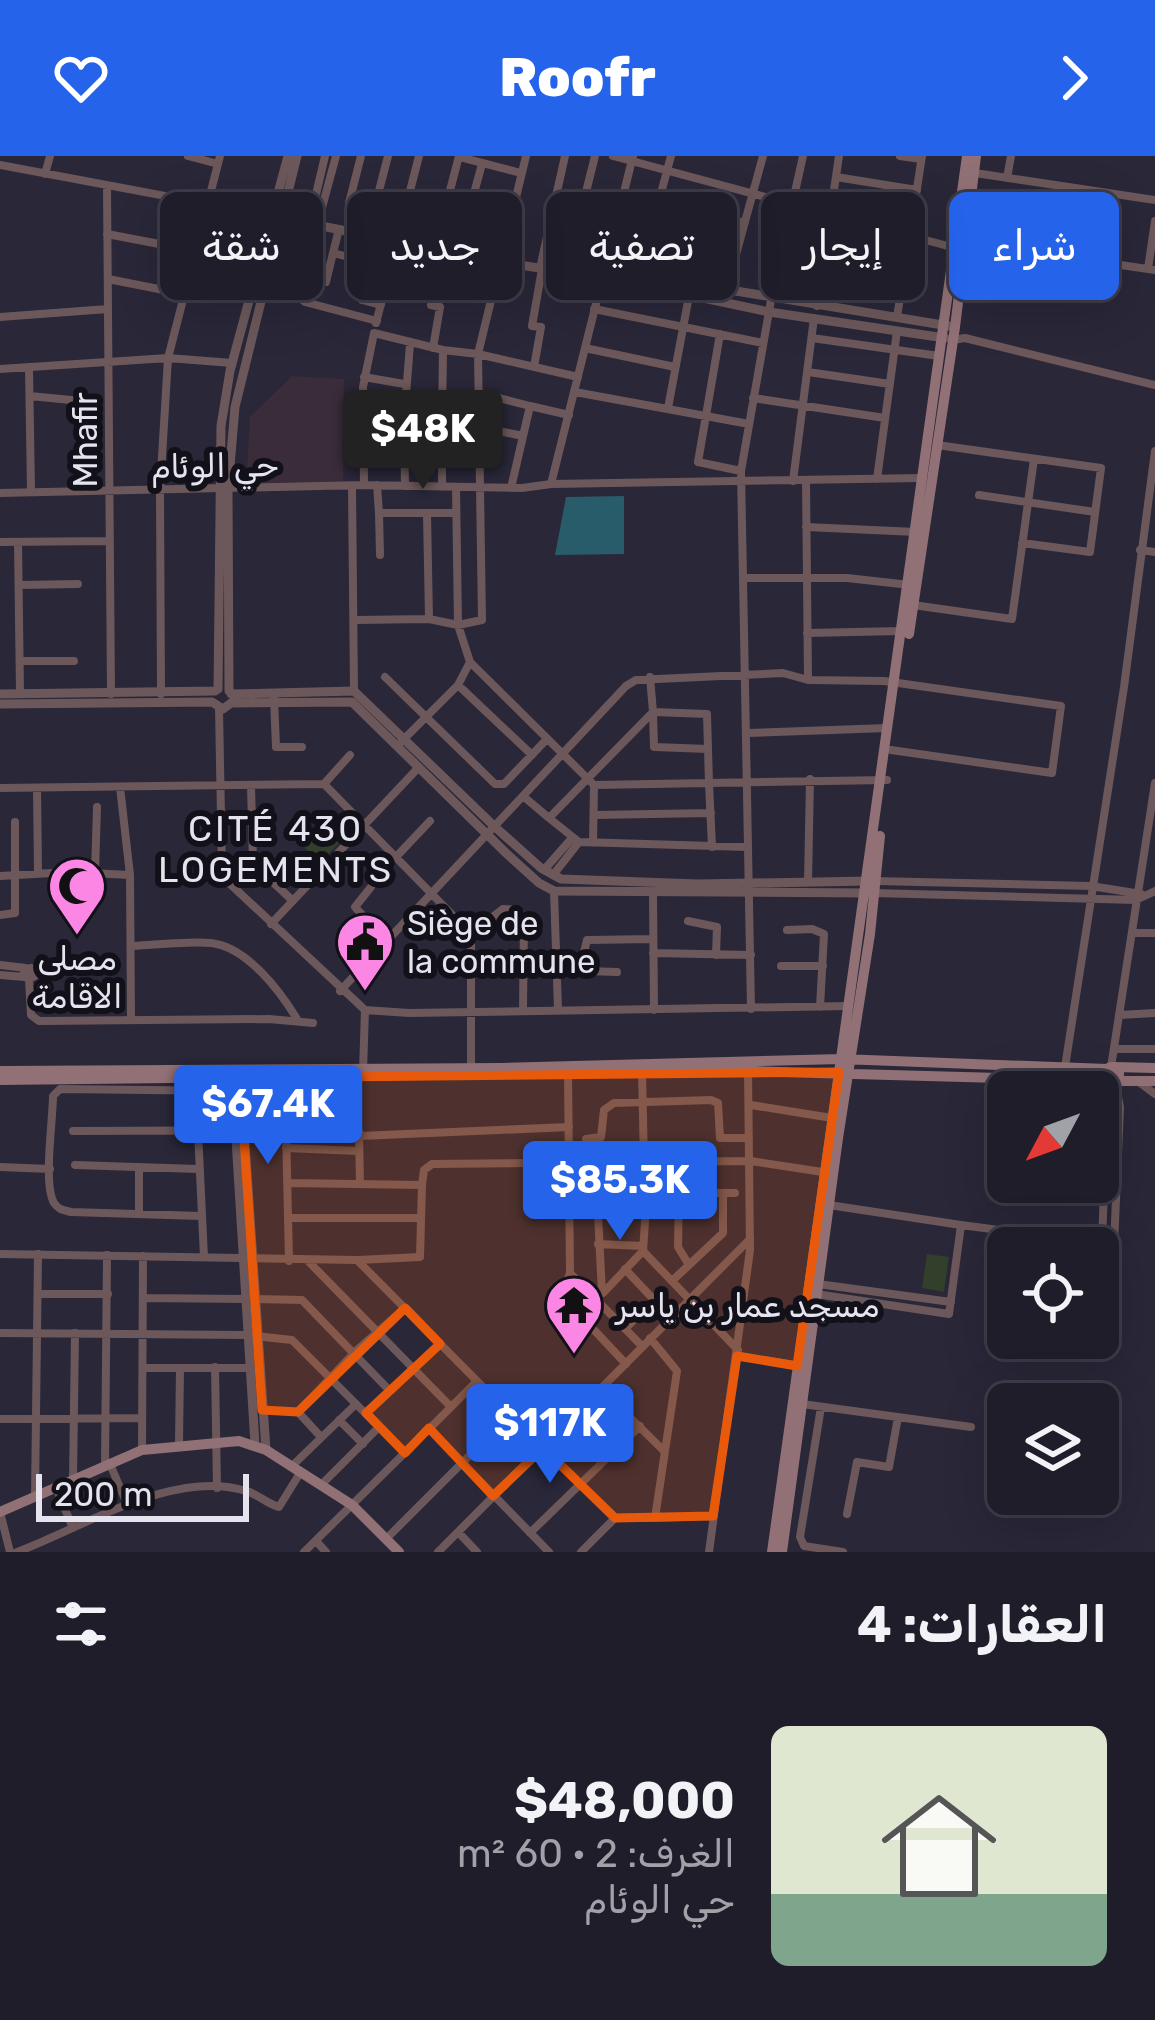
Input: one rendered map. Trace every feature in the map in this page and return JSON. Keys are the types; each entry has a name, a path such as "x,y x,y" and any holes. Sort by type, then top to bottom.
{"main road":[{"path":"969,192 971,156"},
{"path":"966,192 971,156"},
{"path":"772,1552 854,1005 888,728 913,604 916,532 937,445 954,300"},
{"path":"884,780 927,478 938,356 951,334"},
{"path":"0,1076 235,1077 748,1066 1065,1066 1098,1071"},
{"path":"845,1066 1035,1071"},
{"path":"782,1552 794,1424 802,1404 802,1366 829,1204 832,1118 845,1066"},
{"path":"1119,1072 1155,1068"},
{"path":"1119,1075 1155,1081"},
{"path":"0,1512 142,1450 215,1442 260,1447 297,1468 352,1505 399,1552"}],"street":[{"path":"45,174 50,156"},
{"path":"188,156 219,160 211,192"},
{"path":"283,192 292,156"},
{"path":"319,192 325,156"},
{"path":"323,197 336,156"},
{"path":"352,192 362,156"},
{"path":"379,192 388,156"},
{"path":"410,192 419,156"},
{"path":"517,192 526,156"},
{"path":"534,367 541,327 532,326 565,156"},
{"path":"587,192 596,156"},
{"path":"613,156 761,196"},
{"path":"661,192 671,156"},
{"path":"737,251 763,156"},
{"path":"793,192 802,156"},
{"path":"834,192 839,156"},
{"path":"836,177 917,190 922,158 900,156"},
{"path":"1007,178 1010,156"},
{"path":"449,192 459,157 521,173"},
{"path":"624,192 632,158"},
{"path":"474,192 482,164"},
{"path":"0,165 160,196"},
{"path":"973,173 1155,200"},
{"name":"Mhafir","path":"107,186 111,694"},
{"path":"737,221 744,223"},
{"path":"1119,265 1152,270 1155,221"},
{"path":"323,227 347,230"},
{"path":"326,282 340,228"},
{"path":"106,234 160,244"},
{"path":"333,253 364,261 356,292 362,300 381,305"},
{"path":"522,265 546,269"},
{"path":"107,278 160,289"},
{"path":"161,694 160,490 168,358 182,300"},
{"path":"251,300 232,363 221,426 222,871 271,924 365,1010 854,1005"},
{"path":"224,489 235,407 258,300"},
{"path":"306,300 377,321"},
{"path":"364,485 364,377 382,300"},
{"path":"431,300 430,305 440,307 442,487"},
{"path":"355,620 429,619 458,625 482,620 478,354 491,300"},
{"path":"551,484 596,300"},
{"path":"668,408 688,300"},
{"path":"709,300 769,312 897,317 1155,385"},
{"path":"751,1009 741,476 771,300 897,331 951,334"},
{"path":"793,481 817,300"},
{"path":"897,317 900,300"},
{"path":"0,317 107,308"},
{"path":"594,309 763,343"},
{"path":"877,479 897,331"},
{"path":"374,333 578,377"},
{"path":"720,334 698,462 741,476"},
{"path":"812,338 938,356"},
{"path":"405,486 404,384 410,344"},
{"path":"585,348 675,367"},
{"path":"0,369 168,358 232,363"},
{"path":"29,367 31,492"},
{"path":"808,372 890,384"},
{"path":"364,377 404,384"},
{"path":"575,392 749,424"},
{"path":"479,393 569,415"},
{"path":"30,396 81,401 82,447"},
{"path":"753,398 885,418"},
{"path":"511,488 530,406"},
{"path":"404,420 442,420"},
{"path":"479,427 523,436"},
{"path":"937,445 1101,468 1090,551 1022,543"},
{"path":"1065,1066 1155,451"},
{"path":"913,604 1012,619 1034,459"},
{"name":"حي الوئام","path":"0,493 364,485 511,488 741,476 793,481 927,478"},
{"path":"806,480 808,680"},
{"path":"377,485 380,555"},
{"path":"352,487 354,691 491,830 524,871 554,891 1091,886 1138,895"},
{"path":"456,487 458,625 470,662 591,782 592,843"},
{"path":"979,495 1095,512"},
{"path":"379,513 455,513"},
{"path":"427,514 429,619"},
{"path":"806,527 916,532"},
{"path":"0,542 110,541"},
{"path":"18,542 20,693"},
{"path":"1140,550 1155,552"},
{"path":"744,578 912,585"},
{"path":"19,585 78,584"},
{"path":"807,633 902,631"},
{"path":"20,662 74,661"},
{"path":"401,742 458,685 470,662"},
{"path":"340,991 626,686 650,677 783,673 808,680 898,683 1061,706 1052,773 891,750"},
{"path":"385,677 495,784 504,784 547,739"},
{"path":"650,677 654,747 708,749"},
{"path":"458,685 532,755"},
{"path":"273,697 354,691"},
{"path":"0,694 222,697"},
{"path":"0,704 222,697 352,702 401,742 419,767 491,830 549,872 600,883 748,888 808,882 1090,898 1155,891"},
{"path":"273,697 276,748 302,747"},
{"path":"653,712 707,714 712,847"},
{"path":"549,818 591,782 653,712"},
{"path":"747,733 888,728"},
{"path":"324,784 350,755"},
{"path":"271,924 419,767"},
{"path":"808,882 810,779"},
{"path":"591,782 884,780"},
{"path":"251,784 253,864 291,899"},
{"path":"0,788 324,784 471,934 471,1072"},
{"path":"1111,1071 1155,786"},
{"path":"120,787 130,875 131,1019"},
{"path":"37,788 38,873"},
{"path":"523,796 575,840 746,847"},
{"path":"95,873 97,807"},
{"path":"594,815 711,814"},
{"path":"396,857 430,821"},
{"path":"0,915 15,913 16,822"},
{"path":"549,872 575,840"},
{"path":"0,876 130,875"},
{"path":"370,887 355,907 387,942"},
{"path":"554,891 557,1010"},
{"path":"653,892 654,1010"},
{"path":"471,934 503,910 517,910 524,918 523,1010"},
{"path":"688,921 717,927 716,956"},
{"path":"788,930 812,929 824,934 820,1007"},
{"path":"1132,933 1155,933"},
{"path":"617,972 587,971 587,940 653,939"},
{"path":"132,946 213,943 230,949 272,984 298,1021"},
{"path":"652,953 751,955"},
{"path":"0,965 27,975"},
{"path":"781,966 823,966"},
{"path":"0,975 27,975"},
{"path":"27,975 34,1019 313,1023"},
{"path":"363,1073 365,1010"},
{"path":"1119,1015 1155,1012"},
{"path":"1114,1049 1155,1049"},
{"path":"709,1552 751,1238 748,1066"},
{"path":"642,1068 644,1164"},
{"path":"568,1071 570,1273 562,1293 626,1364"},
{"path":"201,1216 59,1208 52,1200 50,1169 53,1096 60,1088 235,1077 249,1299 262,1410 260,1447"},
{"path":"1138,1081 1155,1094"},
{"path":"586,1139 601,1136 607,1107 715,1100 718,1137 749,1138"},
{"path":"750,1106 832,1118"},
{"path":"360,1136 569,1127"},
{"path":"286,1130 289,1261"},
{"path":"73,1131 356,1130 360,1184"},
{"path":"198,1131 204,1257"},
{"path":"286,1148 359,1151"},
{"path":"0,1253 289,1261 418,1259 424,1170 432,1164 752,1161 830,1173"},
{"path":"75,1165 198,1169"},
{"path":"139,1166 139,1213"},
{"path":"0,1167 50,1169"},
{"path":"288,1183 422,1185"},
{"path":"600,1297 643,1248 646,1192"},
{"path":"679,1192 678,1247 689,1265"},
{"path":"571,1193 735,1193"},
{"path":"672,1281 723,1232 723,1193"},
{"path":"597,1194 600,1297"},
{"path":"829,1204 1102,1243 1104,1203"},
{"path":"289,1218 421,1218"},
{"path":"817,1289 949,1314 962,1225"},
{"path":"438,1552 751,1238"},
{"path":"598,1244 643,1248 737,1353 802,1366"},
{"path":"35,1497 38,1254"},
{"path":"107,1255 108,1465 127,1504"},
{"path":"142,1450 143,1256"},
{"path":"357,1260 615,1518 713,1516"},
{"path":"308,1261 451,1407"},
{"path":"626,1269 671,1318"},
{"path":"570,1273 600,1297 642,1346"},
{"path":"39,1294 108,1294"},
{"path":"143,1298 302,1300 389,1390"},
{"path":"626,1329 655,1300"},
{"path":"298,1412 405,1308"},
{"path":"0,1333 292,1340 405,1453"},
{"path":"73,1480 75,1333"},
{"path":"252,1336 249,1368 260,1447"},
{"path":"650,1338 677,1371 655,1518"},
{"path":"366,1414 440,1344"},
{"path":"179,1367 179,1444"},
{"path":"215,1367 217,1488"},
{"path":"144,1368 249,1368"},
{"path":"304,1552 477,1381"},
{"path":"602,1390 664,1451"},
{"path":"0,1512 13,1552 162,1491 246,1490 279,1507 297,1468 356,1403"},
{"path":"802,1404 971,1427"},
{"path":"821,1407 800,1537 804,1546 843,1552"},
{"path":"262,1410 298,1412 322,1437"},
{"path":"386,1539 510,1414"},
{"path":"848,1514 857,1462 889,1467 898,1417"},
{"path":"0,1419 142,1418"},
{"path":"339,1420 362,1444"},
{"path":"530,1533 640,1426"},
{"path":"321,1485 379,1427"},
{"path":"429,1429 549,1552"},
{"path":"56,1488 73,1528"},
{"path":"581,1552 615,1518"},
{"path":"458,1532 477,1552"},
{"path":"316,1541 326,1552"}],"highlighted area":[{"path":"839,1072 797,1366 737,1356 713,1516 615,1518 543,1448 493,1496 429,1428 405,1453 366,1413 440,1344 405,1308 298,1412 262,1410 240,1078"}],"shaded area":[{"path":"292,376 344,379 343,484 265,485 247,470 250,417"}],"green space":[{"path":"333,811 352,829 320,863 301,844"},
{"path":"927,1254 949,1257 944,1292 922,1288"}],"water":[{"path":"624,496 624,554 555,555 566,497"}],"place":[{"name":"مصلى الاقامة","path":"77,937"},
{"name":"Siège de la commune","path":"365,993"},
{"name":"مسجد عمار بن ياسر","path":"574,1356"}],"district":[{"name":"CITÉ 430 LOGEMENTS","path":"276,848"}]}
